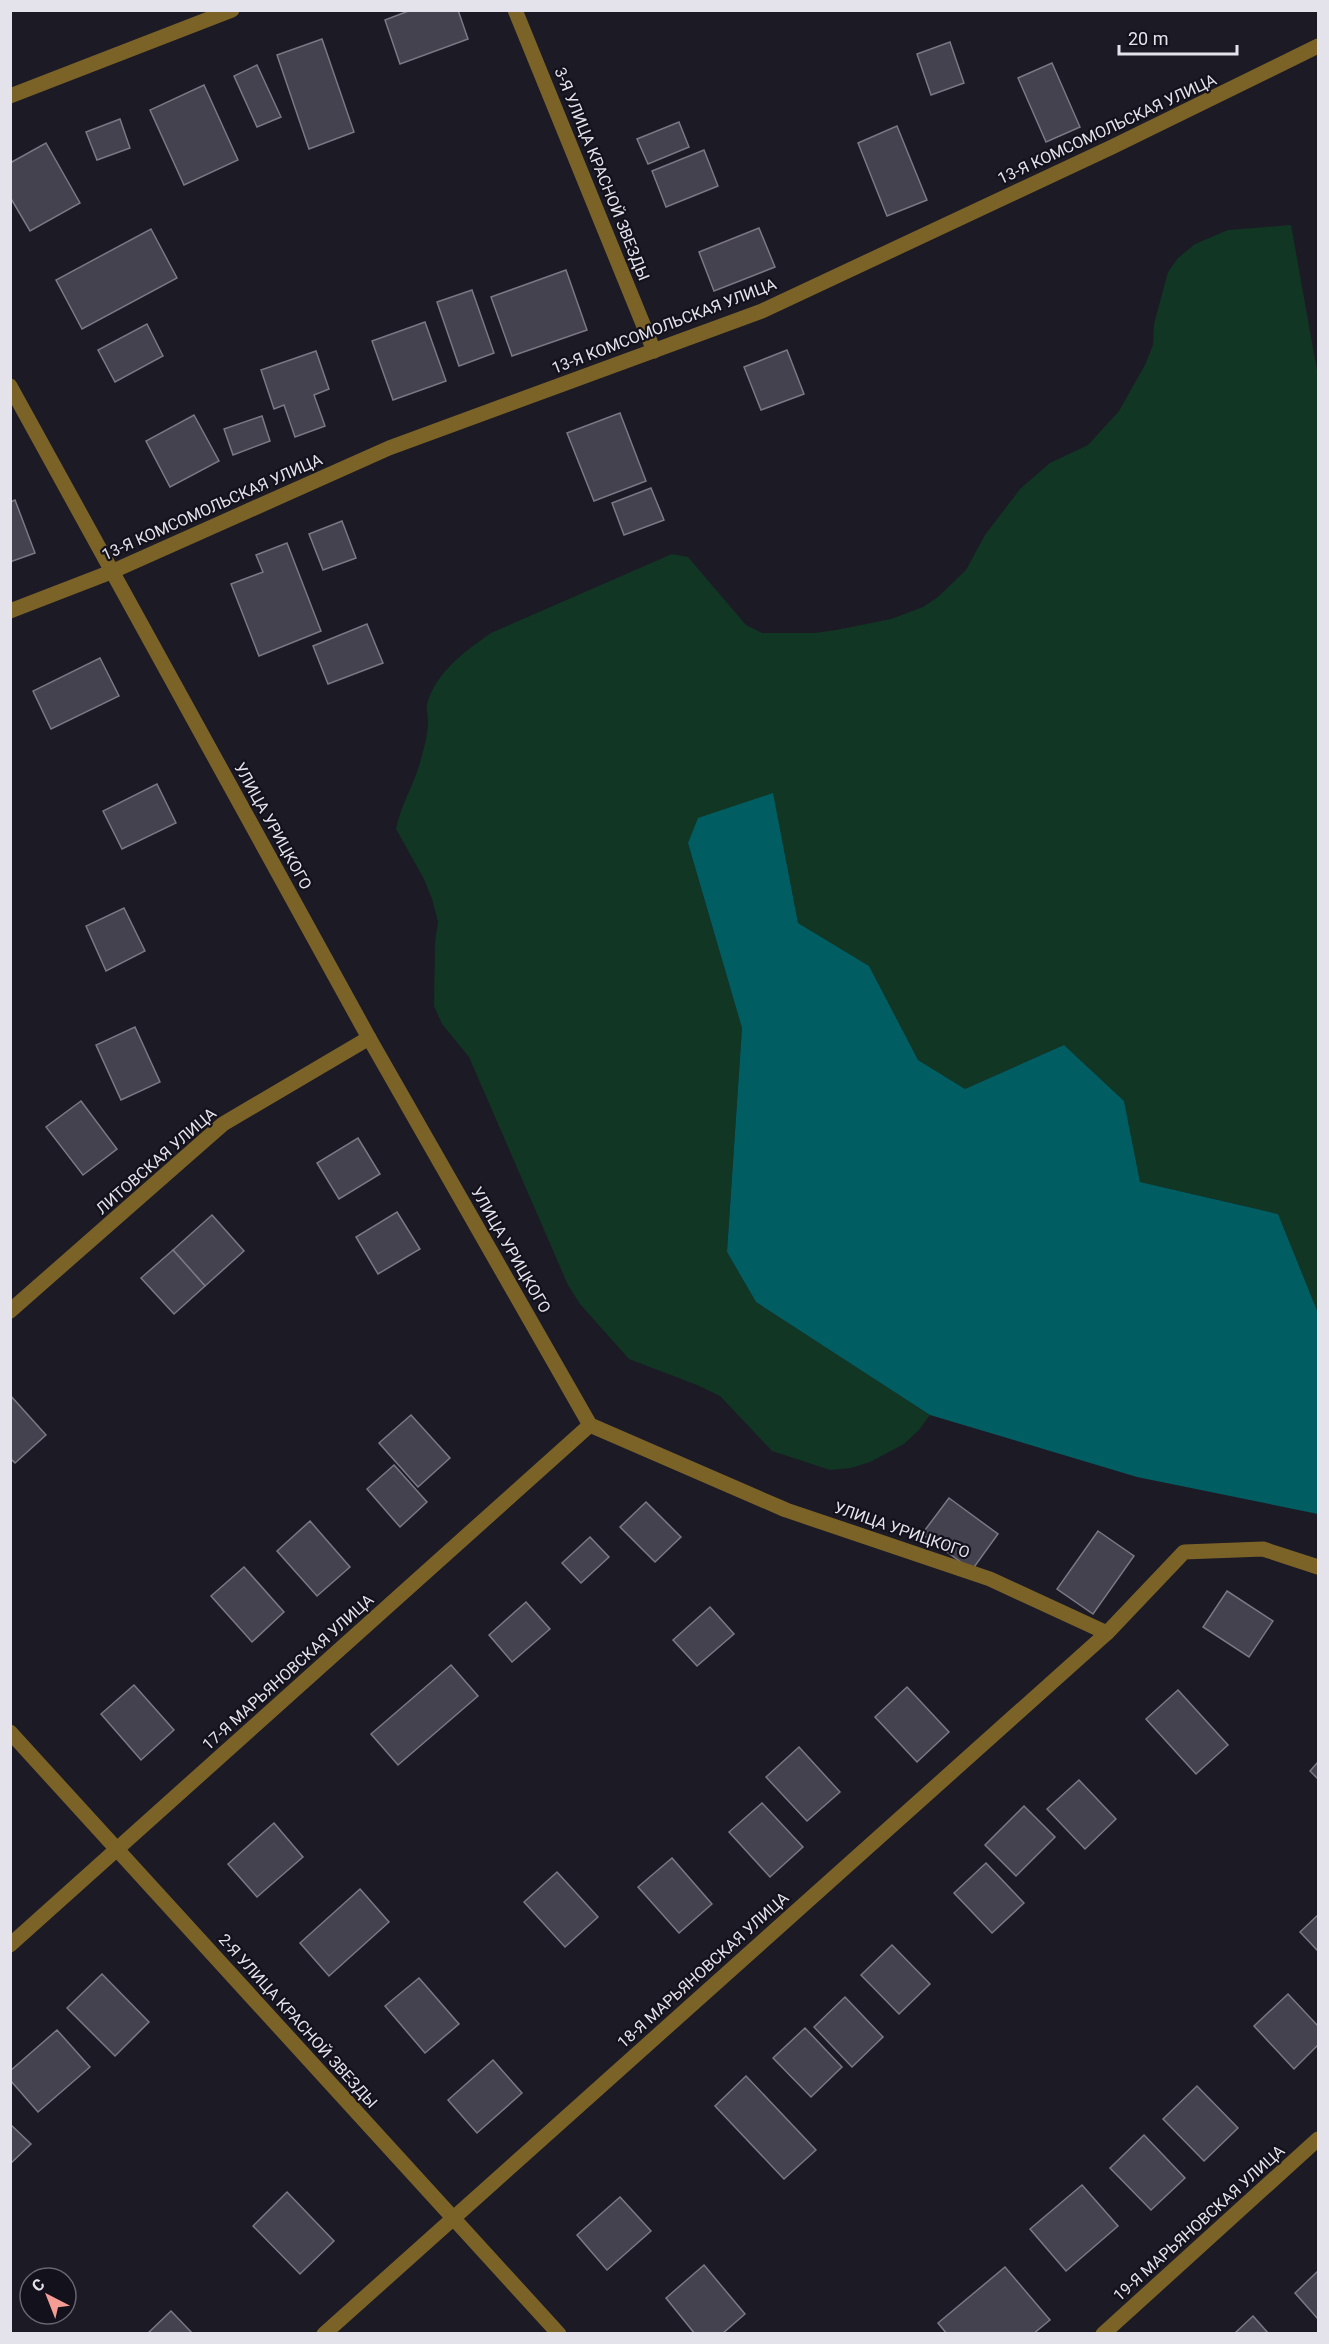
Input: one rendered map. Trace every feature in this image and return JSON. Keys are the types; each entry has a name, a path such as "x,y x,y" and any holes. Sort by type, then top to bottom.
{"street":[{"path":"10,96 232,10"},
{"name":"3-Я УЛИЦА КРАСНОЙ ЗВЕЗДЫ","path":"515,10 654,351"},
{"name":"13-Я КОМСОМОЛЬСКАЯ УЛИЦА","path":"10,611 111,572 389,448 762,311 1133,137 1318,46"},
{"name":"УЛИЦА УРИЦКОГО","path":"10,386 369,1038 590,1425 786,1510 990,1579 1107,1633"},
{"name":"ЛИТОВСКАЯ УЛИЦА","path":"10,1311 223,1124 369,1038"},
{"name":"17-Я МАРЬЯНОВСКАЯ УЛИЦА","path":"10,1945 590,1425"},
{"path":"1107,1633 1185,1552 1263,1549 1318,1567"},
{"name":"18-Я МАРЬЯНОВСКАЯ УЛИЦА","path":"324,2334 1107,1633"},
{"name":"2-Я УЛИЦА КРАСНОЙ ЗВЕЗДЫ","path":"10,1732 559,2334"},
{"name":"19-Я МАРЬЯНОВСКАЯ УЛИЦА","path":"1103,2334 1318,2139"}],"shaded area":[{"path":"1291,225 1318,376 1318,1313 1278,1214 1140,1182 1124,1101 1064,1045 965,1089 918,1060 869,966 798,923 773,794 688,843 742,1028 727,1252 756,1302 930,1415 919,1430 904,1444 870,1462 851,1468 830,1470 772,1451 720,1396 629,1359 580,1304 568,1285 469,1057 442,1024 434,1006 435,942 438,922 424,879 396,829 427,736 427,704 431,692 453,663 491,633 672,554 688,557 746,625 762,633 815,633 836,630 891,619 923,607 938,597 966,570 985,535 1020,489 1050,463 1088,445 1119,411 1145,365 1153,345 1154,324 1168,272 1178,258 1195,244 1228,230"},
{"path":"773,793 798,923 869,966 918,1060 965,1089 1064,1045 1124,1101 1140,1182 1278,1214 1318,1313 1318,1514 1137,1477 930,1415 756,1302 727,1252 742,1028 688,843 698,818"}],"building":[{"path":"411,10 458,10 468,39 400,64 385,20"},
{"path":"322,39 354,132 309,149 277,55"},
{"path":"950,42 964,83 931,95 917,54"},
{"path":"1052,63 1080,127 1046,142 1018,78"},
{"path":"257,65 281,117 257,127 234,76"},
{"path":"204,85 238,160 184,185 150,110"},
{"path":"120,119 130,148 97,160 86,132"},
{"path":"679,122 689,147 648,164 637,139"},
{"path":"897,126 927,200 887,216 858,143"},
{"path":"46,143 80,203 30,231 10,197 10,163"},
{"path":"704,150 718,186 666,207 652,171"},
{"path":"759,228 775,267 714,291 699,252"},
{"path":"151,229 177,278 82,329 56,280"},
{"path":"566,270 587,330 512,356 491,297"},
{"path":"472,290 494,353 459,366 437,302"},
{"path":"425,322 446,381 393,400 372,341"},
{"path":"147,324 163,356 115,382 98,350"},
{"path":"787,350 804,394 761,410 744,367"},
{"path":"316,351 329,389 314,395 325,426 295,437 284,405 274,409 261,370"},
{"path":"620,413 646,481 594,501 567,433"},
{"path":"194,415 219,461 170,487 146,441"},
{"path":"262,416 270,441 233,455 224,429"},
{"path":"651,488 664,520 624,535 612,503"},
{"path":"15,500 35,553 10,562 10,502"},
{"path":"342,521 356,558 323,570 309,534"},
{"path":"287,543 321,631 259,656 231,584 263,572 256,555"},
{"path":"367,624 383,663 328,684 313,646"},
{"path":"100,658 119,696 51,729 33,691"},
{"path":"157,784 176,823 122,849 103,811"},
{"path":"124,908 145,951 106,971 86,926"},
{"path":"135,1027 160,1082 121,1100 96,1045"},
{"path":"81,1101 117,1149 83,1175 46,1127"},
{"path":"358,1138 380,1174 339,1199 317,1163"},
{"path":"397,1212 420,1249 378,1274 356,1237"},
{"path":"212,1215 244,1251 205,1286 173,1250"},
{"path":"173,1250 205,1286 174,1314 141,1278"},
{"path":"10,1395 46,1435 15,1463 10,1458"},
{"path":"411,1415 450,1458 418,1487 379,1443"},
{"path":"394,1465 427,1502 400,1527 367,1489"},
{"path":"949,1498 998,1534 972,1570 922,1534"},
{"path":"646,1502 681,1537 655,1562 620,1527"},
{"path":"310,1521 350,1567 317,1596 277,1551"},
{"path":"1098,1531 1134,1556 1093,1614 1057,1589"},
{"path":"590,1537 609,1557 581,1583 562,1563"},
{"path":"244,1567 284,1612 252,1642 211,1596"},
{"path":"1227,1591 1273,1621 1249,1657 1203,1627"},
{"path":"526,1602 550,1629 512,1662 489,1635"},
{"path":"710,1607 734,1634 697,1666 673,1640"},
{"path":"451,1665 478,1696 398,1765 371,1734"},
{"path":"134,1685 174,1730 141,1760 101,1714"},
{"path":"907,1687 949,1732 917,1762 875,1717"},
{"path":"1178,1690 1228,1745 1196,1774 1146,1719"},
{"path":"799,1747 840,1792 807,1821 766,1777"},
{"path":"1318,1762 1318,1779 1310,1771"},
{"path":"1079,1780 1116,1819 1085,1849 1047,1809"},
{"path":"762,1803 803,1847 770,1877 729,1832"},
{"path":"1024,1806 1055,1837 1016,1876 985,1845"},
{"path":"274,1823 303,1857 257,1897 228,1864"},
{"path":"672,1858 712,1904 679,1933 638,1887"},
{"path":"986,1863 1024,1903 992,1933 954,1893"},
{"path":"557,1872 598,1917 565,1947 524,1902"},
{"path":"360,1889 389,1922 329,1976 300,1943"},
{"path":"1318,1915 1318,1951 1300,1932"},
{"path":"892,1945 930,1984 899,2014 861,1975"},
{"path":"102,1974 149,2022 115,2056 67,2008"},
{"path":"419,1978 459,2024 425,2053 385,2006"},
{"path":"1288,1994 1318,2026 1318,2045 1294,2069 1254,2026"},
{"path":"845,1997 883,2037 852,2067 814,2027"},
{"path":"805,2028 842,2067 811,2097 773,2058"},
{"path":"57,2030 90,2067 38,2112 10,2080 10,2071"},
{"path":"493,2060 522,2093 477,2133 448,2100"},
{"path":"746,2076 816,2150 784,2179 715,2106"},
{"path":"1197,2086 1238,2128 1204,2161 1163,2119"},
{"path":"10,2124 31,2144 10,2164"},
{"path":"1144,2135 1185,2178 1151,2210 1110,2168"},
{"path":"1082,2185 1118,2226 1066,2271 1030,2229"},
{"path":"287,2192 334,2241 300,2274 253,2226"},
{"path":"620,2197 651,2231 607,2270 577,2235"},
{"path":"704,2265 745,2314 722,2334 695,2334 666,2298"},
{"path":"1005,2267 1050,2320 1033,2334 947,2334 938,2323"},
{"path":"1318,2271 1318,2319 1295,2293"},
{"path":"171,2311 193,2334 147,2334"},
{"path":"1253,2316 1269,2334 1234,2334"}]}
